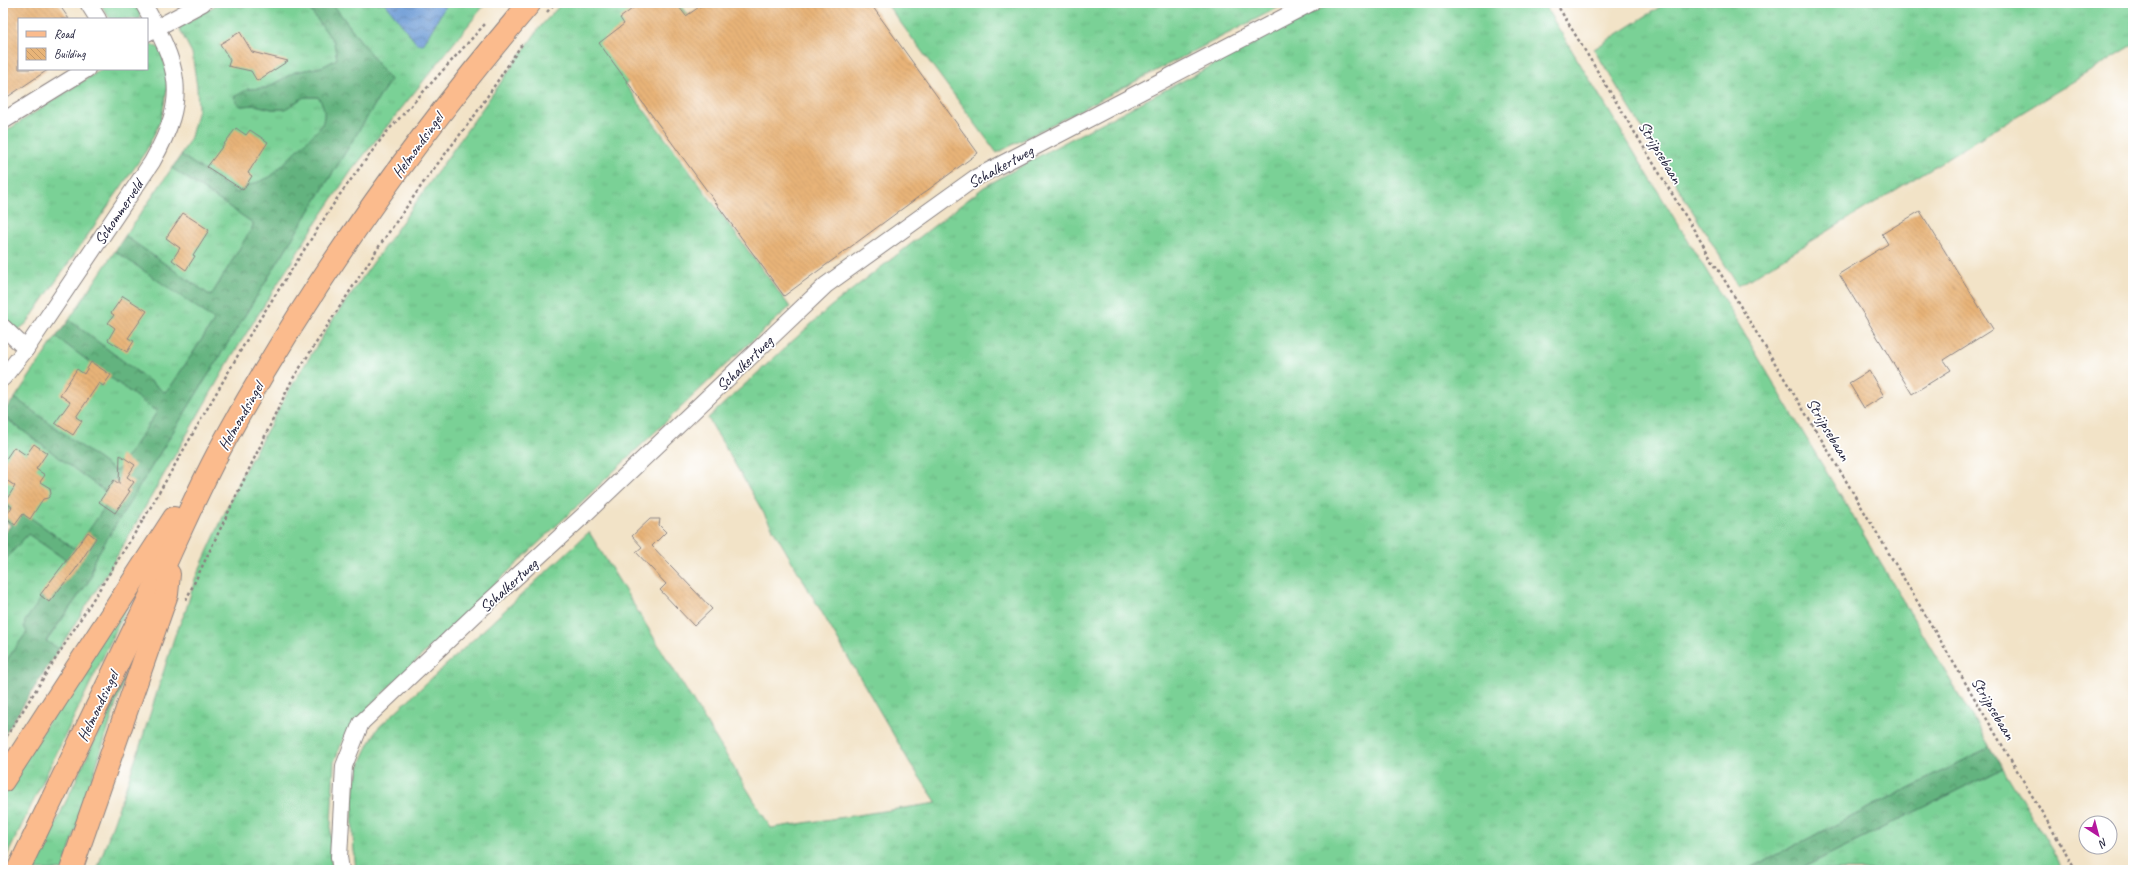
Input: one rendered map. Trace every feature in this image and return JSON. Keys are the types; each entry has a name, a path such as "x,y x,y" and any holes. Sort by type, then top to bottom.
{"main road":[{"name":"Helmondsingel","path":"18,870 224,442 272,360 357,228 421,138 482,60 538,9"},
{"path":"3,781 224,442"},
{"path":"71,870 167,594 171,552"}],"street":[{"path":"88,3 97,18"},
{"name":"Schommerveld","path":"3,378 26,349 152,162 164,140 175,110 177,96 170,56 152,30 143,3"},
{"path":"152,30 203,3"},
{"name":"Schalkertweg","path":"341,870 340,834 344,766 361,723 480,610 583,516 826,285 975,178 1311,3"},
{"path":"3,121 85,70"},
{"path":"3,327 26,349"}],"path":[{"path":"538,9 555,3"},
{"name":"Strijpsebaan","path":"1556,3 1829,452 2076,870"},
{"name":"Helmondsingel","path":"3,742 145,517 249,336 338,197 385,134 489,20"},
{"name":"Helmondsingel","path":"184,604 292,380 380,245 426,179 475,115 523,44"}],"green space":[{"path":"100,3 136,3 142,12 140,18 109,18"},
{"path":"219,3 235,3 241,7 252,3 305,3 334,42 337,59 322,67 295,72 266,88 248,89 241,106 255,105 272,109 285,109 304,97 318,97 324,108 325,117 322,125 316,132 282,167 270,177 237,193 181,155 191,137 198,109 197,87 192,53 179,28"},
{"path":"305,3 332,3 390,80 94,560 91,578 46,641 59,649 3,737 3,665 27,632 24,627 25,621 66,564 66,560 28,534 3,562 3,535 11,525 3,520 3,498 73,548 78,546 111,496 3,416 3,412 15,398 115,471 119,469 157,412 56,337 69,320 164,392 169,389 214,321 211,317 115,251 125,236 211,296 253,226 253,223 172,168 181,155 237,193 246,187 270,177 321,127 324,119 324,111 318,97 304,97 285,109 272,109 255,105 241,106 234,97 248,89 266,88 295,72 322,67 337,59 334,42"},
{"path":"332,3 486,3 352,170 318,220 232,356 109,570 59,649 46,642 91,578 94,560 390,80"},
{"path":"562,3 687,3 682,7 700,31 625,84 790,307 735,356 491,588 372,704 346,733 334,762 330,847 332,870 97,870 139,749 175,635 186,610 195,579 241,477 291,387 334,318 540,27"},
{"path":"886,3 1287,3 997,153"},
{"path":"1332,3 1543,3 1723,298 1990,747 1746,870 356,870 353,843 355,783 363,757 377,729 589,532 771,828 937,803 910,763 708,418 830,307 984,187 1050,150"},
{"path":"1666,3 2133,3 2133,45 1738,286 1594,49"},
{"path":"148,42 161,49 166,69 167,90 161,120 146,151 27,323 18,330 3,317 3,133 100,70 148,70"},
{"path":"172,168 253,223 253,226 211,296 125,236"},
{"path":"115,251 212,317 214,321 169,389 164,392 69,320"},
{"path":"56,337 157,412 119,469 115,471 15,398"},
{"path":"3,416 111,496 78,547 73,548 3,498"},
{"path":"28,534 66,560 66,564 27,632 3,665 3,562"},
{"path":"144,572 3,864 3,793"},
{"path":"126,673 63,870 34,870"},
{"path":"1990,747 2003,768 1798,870 1746,870"},
{"path":"2003,768 2064,870 1798,870"}],"water":[{"path":"385,3 447,3 423,45 417,44"}],"building":[{"path":"3,3 58,3 68,18 18,18 18,70 48,70 3,100"},
{"path":"640,3 676,3 686,16 705,3 870,3 978,153 784,296 599,43 624,24 620,18"},
{"path":"240,32 252,52 288,61 257,81 251,71 228,66 230,60 220,44"},
{"path":"236,128 246,135 250,130 268,142 248,173 252,176 243,190 207,167"},
{"path":"1920,211 1993,329 1944,360 1951,370 1912,394 1839,274 1888,244 1882,234"},
{"path":"183,213 209,230 193,255 195,256 186,270 172,260 180,248 166,238"},
{"path":"123,296 147,311 128,338 134,341 127,352 108,340 115,328 108,323 114,315 111,313"},
{"path":"91,362 111,375 103,386 99,383 76,417 82,421 73,435 55,423 70,402 60,395 77,369 84,374"},
{"path":"1869,371 1884,396 1864,408 1849,383"},
{"path":"34,444 47,453 36,469 45,475 40,482 50,488 51,494 48,498 43,499 30,519 23,514 15,525 5,517 12,507 5,502 15,486 3,478 3,463 14,447 26,455"},
{"path":"120,455 135,465 127,477 134,482 128,490 130,491 115,513 99,502 114,480 119,484"},
{"path":"650,519 660,519 659,525 666,532 652,546 712,609 694,626 660,590 666,584 636,552 642,547 632,536"},
{"path":"88,532 96,538 75,570 49,602 40,595"}]}
